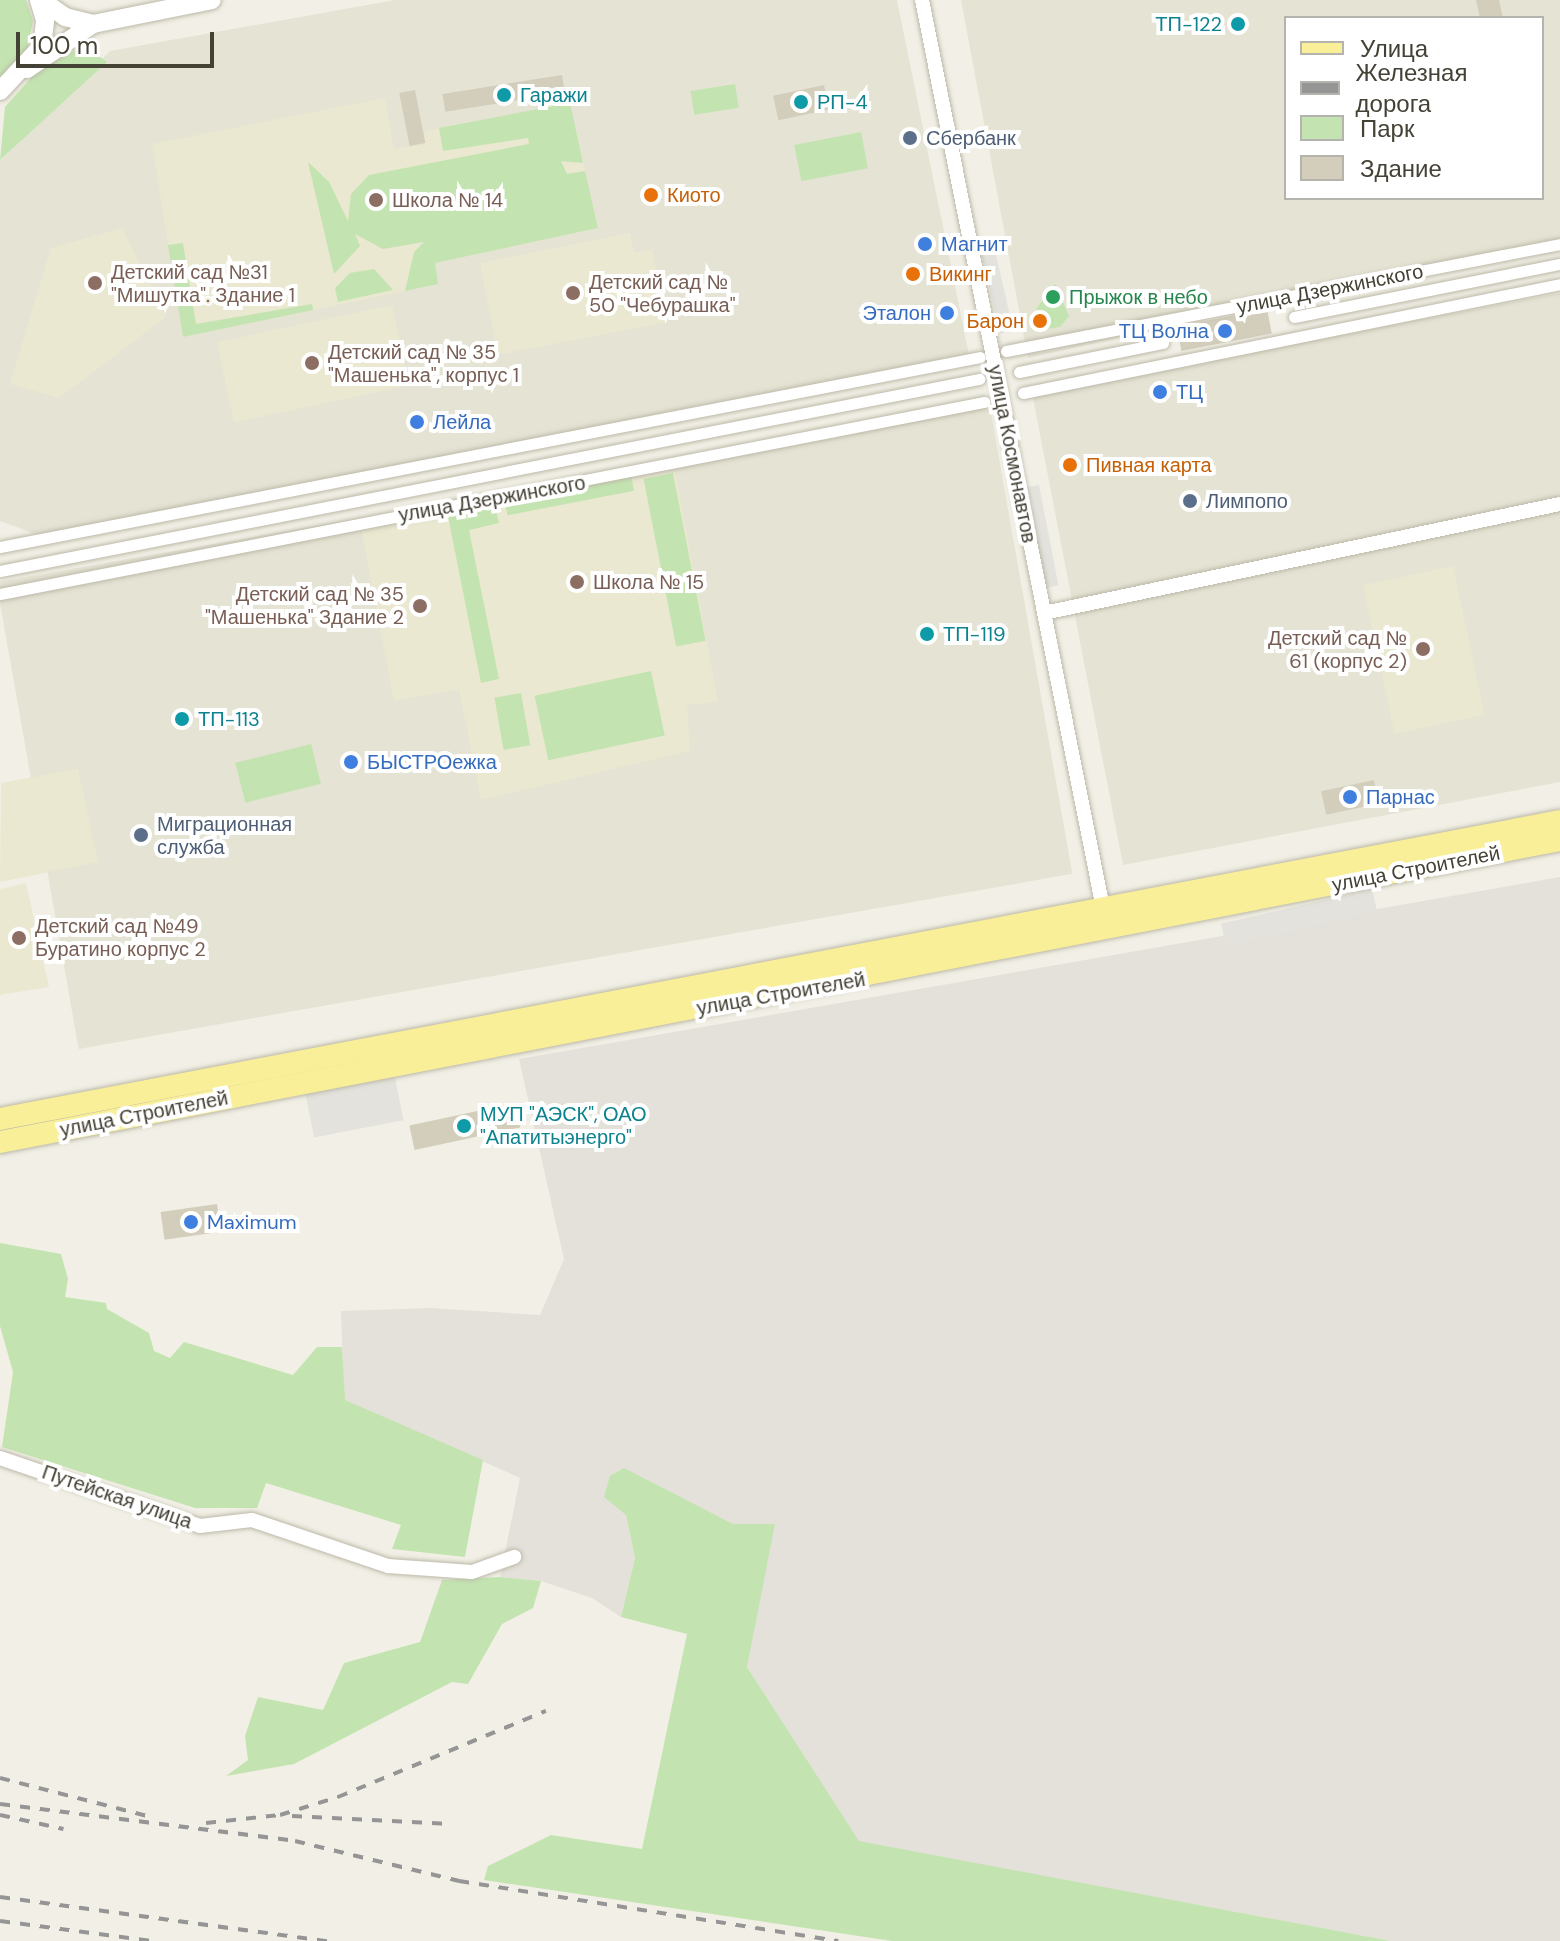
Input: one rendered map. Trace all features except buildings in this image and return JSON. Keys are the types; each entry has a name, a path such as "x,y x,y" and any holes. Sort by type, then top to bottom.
{"main road":[{"name":"улица Строителей","path":"0,1119 192,1093 546,1037 1108,931 1560,821"},
{"name":"улица Строителей","path":"0,1142 192,1093 543,1014 1103,908 1560,840"},
{"path":"1103,908 1108,931"},
{"path":"543,1014 546,1037"}],"street":[{"path":"40,0 65,17 93,24"},
{"path":"0,98 23,73 46,33 40,0"},
{"path":"0,91 93,24 212,0"},
{"name":"улица Космонавтов","path":"922,0 1103,908"},
{"name":"улица Дзержинского","path":"1006,351 1560,244"},
{"name":"улица Дзержинского","path":"1294,317 1560,264"},
{"name":"улица Дзержинского","path":"1023,393 1560,284"},
{"path":"1019,372 1163,343"},
{"path":"0,547 980,357"},
{"name":"улица Дзержинского","path":"0,571 979,379"},
{"name":"улица Дзержинского","path":"0,594 984,402"},
{"path":"1044,613 1560,504"},
{"name":"Путейская улица","path":"0,1458 200,1526 252,1520 388,1566 472,1572 514,1557"}],"shaded area":[{"path":"395,0 897,0 969,355 38,535 0,521 0,161 110,51"},
{"path":"961,0 1560,0 1560,240 1028,358"},
{"name":"Школа № 14","path":"385,98 394,149 425,144 424,131 570,103 598,228 435,263 438,284 183,337 152,144"},
{"name":"Детский сад №31 \"Мишутка\". Здание 1","path":"122,228 166,317 59,398 10,384 51,248"},
{"name":"Детский сад № 50 \"Чебурашка\"","path":"630,233 634,252 652,249 666,322 498,355 480,263"},
{"path":"993,242 1013,331 1000,334 979,245"},
{"path":"1560,293 1560,782 1123,865 1032,393"},
{"name":"Детский сад № 35 \"Машенька\", корпус 1","path":"392,305 409,385 234,422 217,342"},
{"path":"990,407 1072,874 79,1049 0,603 0,582"},
{"name":"Школа № 15","path":"675,472 718,702 687,705 690,751 481,800 459,689 394,701 361,527"},
{"path":"1039,485 1058,585 1043,588 1023,488"},
{"name":"Детский сад № 61 (корпус 2)","path":"1453,566 1485,715 1395,734 1363,585"},
{"path":"78,769 98,862 0,882 1,783"},
{"path":"1560,877 1560,1941 1391,1941 859,1842 747,1667 774,1524 733,1524 694,1507 626,1515 635,1558 621,1617 592,1598 541,1581 500,1577 520,1478 344,1400 341,1311 431,1308 540,1315 564,1259 519,1059"},
{"name":"Детский сад №49 Буратино корпус 2","path":"26,883 49,987 0,995 0,889"},
{"path":"1372,889 1377,911 1226,946 1221,924"},
{"path":"395,1077 403,1120 314,1138 306,1094"}],"green space":[{"path":"0,0 26,0 33,21 27,51 0,78"},
{"path":"85,45 107,62 0,160 5,107 37,71"},
{"path":"735,84 739,108 694,115 691,91"},
{"path":"570,103 583,163 561,161 567,174 585,171 598,228 435,263 438,284 405,291 414,252 424,242 383,249 355,234 360,246 334,274 308,162 329,182 348,221 351,194 369,175 529,144 528,138 443,151 439,128"},
{"path":"861,132 868,168 801,181 794,145"},
{"path":"183,243 196,324 312,304 313,310 183,337 168,245"},
{"path":"374,269 393,290 338,302 335,288 350,273"},
{"name":"Прыжок в небо","path":"1055,284 1069,316 1060,327 1046,329 1036,309"},
{"path":"673,473 706,641 676,647 644,479"},
{"path":"631,475 634,491 507,515 504,500"},
{"path":"494,502 499,523 469,530 499,679 481,683 447,511"},
{"path":"651,671 665,736 548,760 535,696"},
{"path":"521,693 530,745 504,750 494,698"},
{"path":"311,744 321,784 245,803 235,763"},
{"path":"0,1243 61,1254 68,1279 65,1297 106,1303 107,1309 149,1333 154,1351 170,1358 184,1342 293,1375 317,1347 342,1347 345,1400 483,1460 465,1557 392,1549 401,1525 266,1483 257,1508 195,1508 2,1447 13,1372 0,1326"},
{"path":"624,1468 733,1524 775,1524 747,1667 859,1841 1391,1941 892,1941 484,1880 488,1866 551,1835 642,1849 687,1634 621,1617 635,1558 626,1515 604,1497 610,1476"},
{"path":"500,1577 541,1581 533,1608 502,1624 468,1684 452,1682 294,1764 226,1776 248,1760 245,1736 258,1697 323,1710 344,1663 420,1642 442,1580"}],"railway":[{"path":"206,1823 280,1815 338,1797 546,1711"},
{"path":"0,1778 147,1816"},
{"path":"0,1804 295,1841 459,1881 838,1941"},
{"path":"0,1815 63,1829"},
{"path":"292,1816 451,1824"},
{"path":"0,1897 327,1941"},
{"path":"0,1921 152,1941"}],"place":[{"name":"ТП-122","path":"1238,24"},
{"name":"Гаражи","path":"504,95"},
{"name":"РП-4","path":"801,102"},
{"name":"Сбербанк","path":"910,138"},
{"name":"Киото","path":"651,195"},
{"name":"Школа № 14","path":"376,200"},
{"name":"Магнит","path":"925,244"},
{"name":"Викинг","path":"913,274"},
{"name":"Детский сад №31 \"Мишутка\". Здание 1","path":"95,283"},
{"name":"Детский сад № 50 \"Чебурашка\"","path":"573,293"},
{"name":"Прыжок в небо","path":"1053,297"},
{"name":"Эталон","path":"947,313"},
{"name":"Барон","path":"1040,321"},
{"name":"ТЦ Волна","path":"1225,331"},
{"name":"Детский сад № 35 \"Машенька\", корпус 1","path":"312,363"},
{"name":"ТЦ","path":"1160,392"},
{"name":"Лейла","path":"417,422"},
{"name":"Пивная карта","path":"1070,465"},
{"name":"Лимпопо","path":"1190,501"},
{"name":"Школа № 15","path":"577,582"},
{"name":"Детский сад № 35 \"Машенька\" Здание 2","path":"420,606"},
{"name":"ТП-119","path":"927,634"},
{"name":"Детский сад № 61 (корпус 2)","path":"1423,649"},
{"name":"ТП-113","path":"182,719"},
{"name":"БЫСТРОежка","path":"351,762"},
{"name":"Парнас","path":"1350,797"},
{"name":"Миграционная служба","path":"141,835"},
{"name":"Детский сад №49 Буратино корпус 2","path":"19,938"},
{"name":"МУП \"АЭСК\", ОАО \"Апатитыэнерго\"","path":"464,1126"},
{"name":"Maximum","path":"191,1222"}]}
